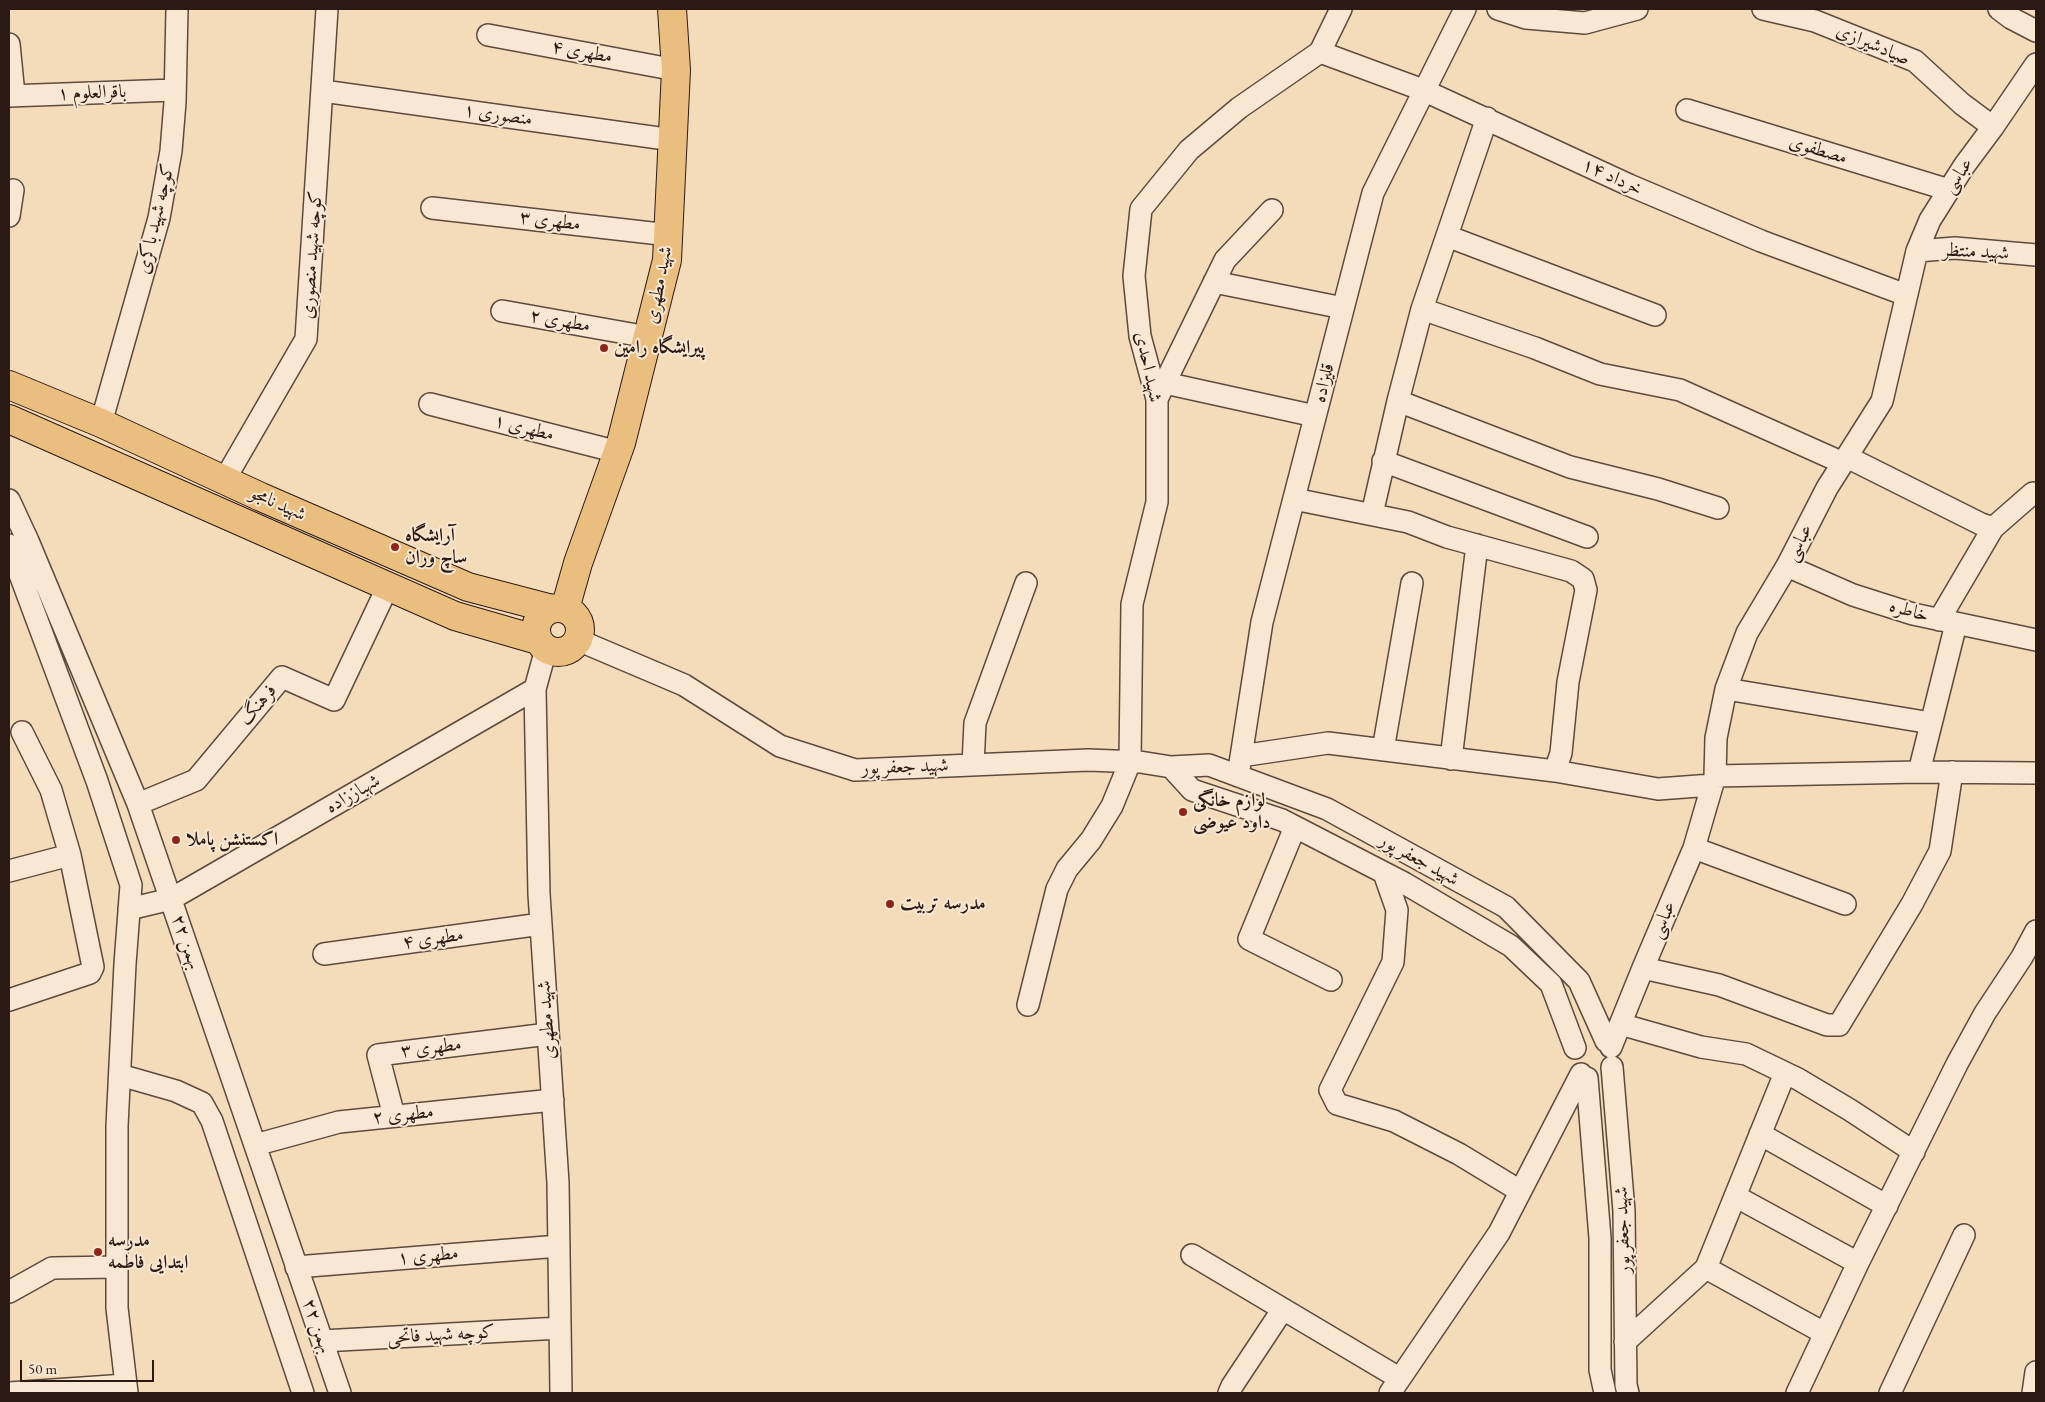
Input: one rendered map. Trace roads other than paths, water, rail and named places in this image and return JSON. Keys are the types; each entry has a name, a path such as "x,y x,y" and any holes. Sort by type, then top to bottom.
{"main road":[{"name":"شهید مطهری","path":"559,609 578,563 618,452 667,260 676,70 672,9"},
{"name":"شهید نامجو","path":"9,385 101,423 468,587 559,609"},
{"name":"شهید نامجو","path":"9,419 455,616 542,644"},
{"path":"559,609 575,616 580,628 578,640 570,649 558,653 542,644 536,627 542,616 559,609"}],"street":[{"name":"کوچه شهید باکری","path":"101,423 159,218 171,151 175,102 177,9"},
{"name":"کوچه شهید منصوری","path":"226,479 306,339 327,9"},
{"path":"1320,52 1341,9"},
{"name":"قلیزاده","path":"1240,766 1262,622 1373,193 1465,9"},
{"path":"1498,9 1526,18 1585,24 1637,9"},
{"name":"صیادشیرازی","path":"1762,9 1816,21 1915,61 1962,104 1993,127"},
{"path":"1999,9 2011,18 2036,31"},
{"name":"مطهری ۴","path":"488,35 676,70"},
{"path":"9,44 12,95"},
{"name":"۱۴ خرداد","path":"1320,52 1423,90 1629,186 1744,234 1906,295"},
{"name":"شهید احدی","path":"1130,762 1132,604 1157,502 1161,391 1140,336 1134,276 1141,209 1189,150 1239,108 1320,52"},
{"name":"عباسی","path":"1610,1052 1694,848 1714,781 1716,738 1726,690 1747,633 1787,566 1827,488 1882,401 1917,251 1930,220 1964,166 2036,64"},
{"name":"باقرالعلوم ۱","path":"12,95 174,90"},
{"name":"منصوری ۱","path":"323,91 673,140"},
{"name":"مصطفوی","path":"1687,110 1949,190"},
{"path":"1372,514 1383,461 1422,310 1486,118"},
{"path":"9,216 13,190"},
{"name":"مطهری ۳","path":"432,208 668,235"},
{"path":"1272,210 1225,260 1161,391 1315,416"},
{"path":"1447,236 1655,314"},
{"name":"شهید منتظر","path":"1917,251 1955,248 2036,255"},
{"path":"1214,282 1343,308"},
{"path":"1422,310 1535,348 1600,374 1680,390 1845,460 1993,528"},
{"name":"مطهری ۲","path":"502,311 648,336"},
{"path":"1398,402 1570,468 1658,489 1718,508"},
{"name":"مطهری ۱","path":"430,404 618,452"},
{"path":"1383,461 1587,538"},
{"path":"1919,772 1931,723 1947,622 1993,528 2033,493 2036,494"},
{"path":"1294,499 1408,522 1447,537 1570,571 1583,579 1586,590 1568,682 1561,753 1556,772"},
{"name":"۲۲ بهمن","path":"9,500 32,550 138,804 340,1393"},
{"path":"1450,759 1477,545"},
{"path":"9,547 109,819 131,885 118,1126 117,1308 127,1389 9,1393"},
{"name":"خاطره","path":"1787,566 1853,595 1947,622 2036,640"},
{"path":"973,765 975,723 1026,582"},
{"path":"1383,750 1412,583"},
{"name":"فرهنگ","path":"138,804 196,780 282,677 334,700 388,586"},
{"name":"شهید جعفر پور","path":"578,640 684,685 780,746 855,770 1088,760 1130,762 1171,767 1240,766 1327,809 1506,907 1579,981 1610,1052 1624,1211 1625,1342 1626,1385 1628,1393"},
{"name":"شهید مطهری","path":"542,644 535,689 541,924 558,1183 561,1393"},
{"name":"شهباززاده","path":"129,909 171,899 535,689"},
{"path":"1726,690 1931,723"},
{"path":"9,1000 83,976 90,973 93,967 70,855 51,790 22,732"},
{"path":"1240,766 1328,743 1556,772 1658,789 1694,788 1714,781 1919,772 2036,773"},
{"path":"1028,1005 1056,889 1066,869 1090,840 1112,806 1130,762"},
{"name":"شهید جعفر پور","path":"1171,767 1192,790 1282,820 1384,873 1511,946 1551,984 1576,1048"},
{"path":"1643,968 1719,985 1826,1025 1839,1025 1912,904 1940,851 1952,772"},
{"path":"1295,827 1249,939 1331,980"},
{"path":"1694,848 1845,904"},
{"path":"11,864 70,855"},
{"path":"1384,873 1397,910 1393,962 1330,1090 1337,1104 1394,1121 1459,1154 1520,1191"},
{"name":"مطهری ۴","path":"324,954 541,924"},
{"path":"1796,1393 1858,1262 1957,1064 1985,1013 2022,957 2036,931"},
{"path":"1620,1024 1701,1047 1746,1054 1785,1073 1850,1110 1914,1152"},
{"name":"مطهری ۳","path":"394,1116 378,1055 548,1034"},
{"path":"1593,1037 1610,1052 1602,1077 1584,1076 1574,1064 1573,1058 1576,1048 1581,1041 1593,1037"},
{"path":"1625,1342 1706,1268 1785,1073"},
{"name":"۲۲ بهمن","path":"120,1075 176,1091 202,1103 212,1121 303,1393"},
{"path":"1192,1255 1283,1309 1395,1386 1499,1234 1520,1191 1584,1076"},
{"name":"شهید جعفر پور","path":"1584,1076 1600,1238 1600,1370 1605,1393"},
{"name":"مطهری ۲","path":"255,1145 339,1122 552,1100"},
{"path":"1760,1134 1887,1206"},
{"path":"1735,1196 1858,1262"},
{"path":"1890,1393 1964,1235"},
{"name":"مطهری ۱","path":"296,1267 559,1246"},
{"path":"9,1292 52,1268 117,1267"},
{"path":"1706,1268 1824,1333"},
{"path":"1229,1393 1283,1309"},
{"name":"کوچه شهید فاتحی","path":"322,1341 560,1328"},
{"path":"2032,1393 2036,1372"}],"place":[{"name":"پیرایشگاه ‌رامین","path":"604,348"},
{"name":"آرایشگاه ساچ وران","path":"395,547"},
{"name":"لوازم خانگی داود عیوضی","path":"1183,812"},
{"name":"اکستنشن پاملا","path":"176,840"},
{"name":"مدرسه تربیت","path":"890,904"},
{"name":"مدرسه ابتدایی فاطمه","path":"98,1252"}]}
